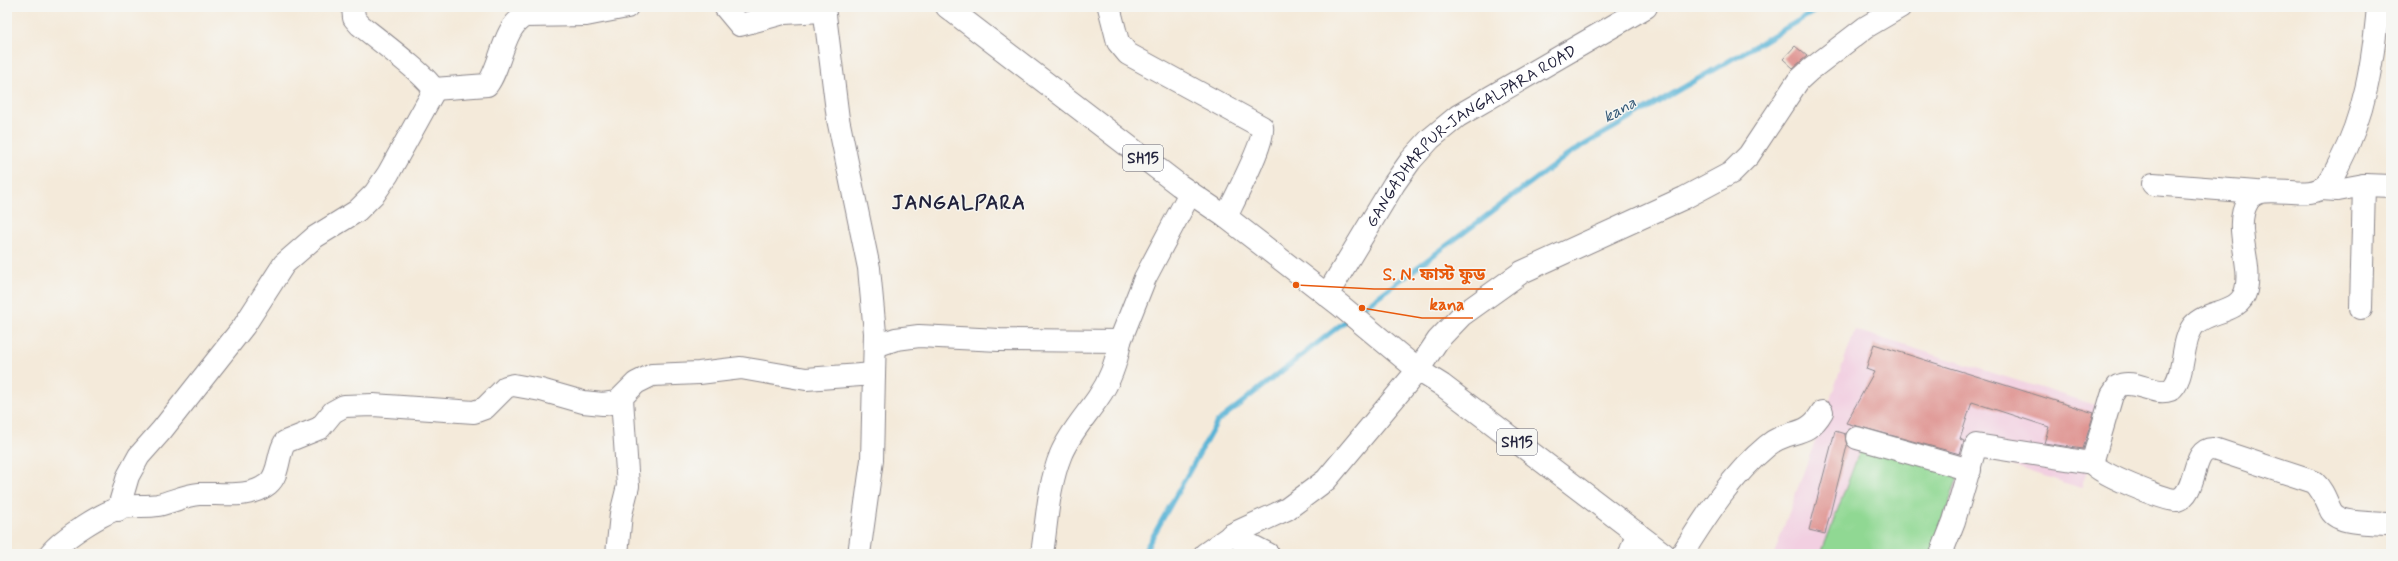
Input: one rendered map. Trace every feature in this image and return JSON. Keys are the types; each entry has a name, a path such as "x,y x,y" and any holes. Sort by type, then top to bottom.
{"street":[{"path":"353,7 354,18 360,25 421,75 434,89"},
{"path":"434,89 487,85 511,33 518,21 524,16 586,14 627,7"},
{"path":"725,7 740,25 784,13 824,9 838,119 869,268 875,346 872,460 859,554"},
{"name":"SH15","path":"947,7 1190,193 1226,217 1334,300 1418,370 1442,386 1664,554"},
{"path":"1109,7 1118,42 1128,54 1262,127 1263,135 1257,151 1226,217"},
{"name":"GANGADHARPUR-JANGALPARA ROAD","path":"1334,300 1394,184 1411,160 1435,135 1458,116 1646,7"},
{"path":"1204,554 1231,536 1287,509 1326,480 1418,370 1449,327 1512,278 1684,198 1731,173 1749,155 1798,81 1866,27 1900,7"},
{"path":"2321,189 2335,172 2357,124 2368,80 2378,7"},
{"path":"118,510 128,476 139,456 162,430 244,326 284,264 315,237 357,211 374,193 392,169 434,89"},
{"path":"2153,184 2256,192 2308,192 2321,189 2338,190 2364,185 2391,186"},
{"path":"2361,308 2364,185"},
{"path":"2092,463 2112,395 2118,386 2128,384 2162,391 2170,390 2178,379 2185,343 2193,327 2202,319 2234,306 2242,299 2247,284 2242,219 2247,202 2256,192"},
{"path":"1042,554 1052,485 1061,454 1070,436 1107,383 1115,364 1120,341 1147,273 1190,193"},
{"path":"875,346 896,339 920,336 999,340 1120,341"},
{"path":"50,554 55,548 88,524 124,507 157,505 193,495 234,494 262,488 269,483 275,474 285,442 320,428 333,412 344,406 373,405 474,412 485,408 506,387 513,385 541,390 593,404 612,404 622,399 636,383 652,375 699,373 741,368 806,379 874,374"},
{"path":"617,554 621,514 628,486 622,399"},
{"path":"1682,554 1701,523 1755,456 1779,438 1808,429 1814,424 1822,412"},
{"path":"1857,438 1970,470"},
{"path":"1941,554 1970,470 1976,445 2092,463 2096,469 2170,500 2177,500 2183,497 2188,491 2202,453 2207,449 2214,449 2314,482 2322,492 2334,515 2344,520 2391,524"},
{"path":"1630,554 1637,533"},
{"path":"1231,536 1268,554"}],"shaded area":[{"path":"1855,330 2108,409 2081,488 1973,453 1936,554 1774,554"}],"green space":[{"path":"1863,442 1960,471 1931,554 1821,554"}],"building":[{"path":"1795,46 1807,56 1793,68 1783,59"},
{"path":"1874,344 2094,413 2083,449 2044,443 2049,427 1972,402 1960,439 1964,441 1960,454 1846,423 1874,372 1866,369"},
{"path":"1835,431 1845,434 1847,446 1825,534 1809,530"}],"waterway":[{"name":"kana","path":"1356,313 1572,152 1822,7"},
{"name":"kana","path":"1143,554 1217,422 1348,319"}],"place":[{"name":"S. N. ফাস্ট ফুড","path":"1296,285"},
{"name":"kana","path":"1362,308"}],"district":[{"name":"JANGALPARA","path":"959,202"}]}
